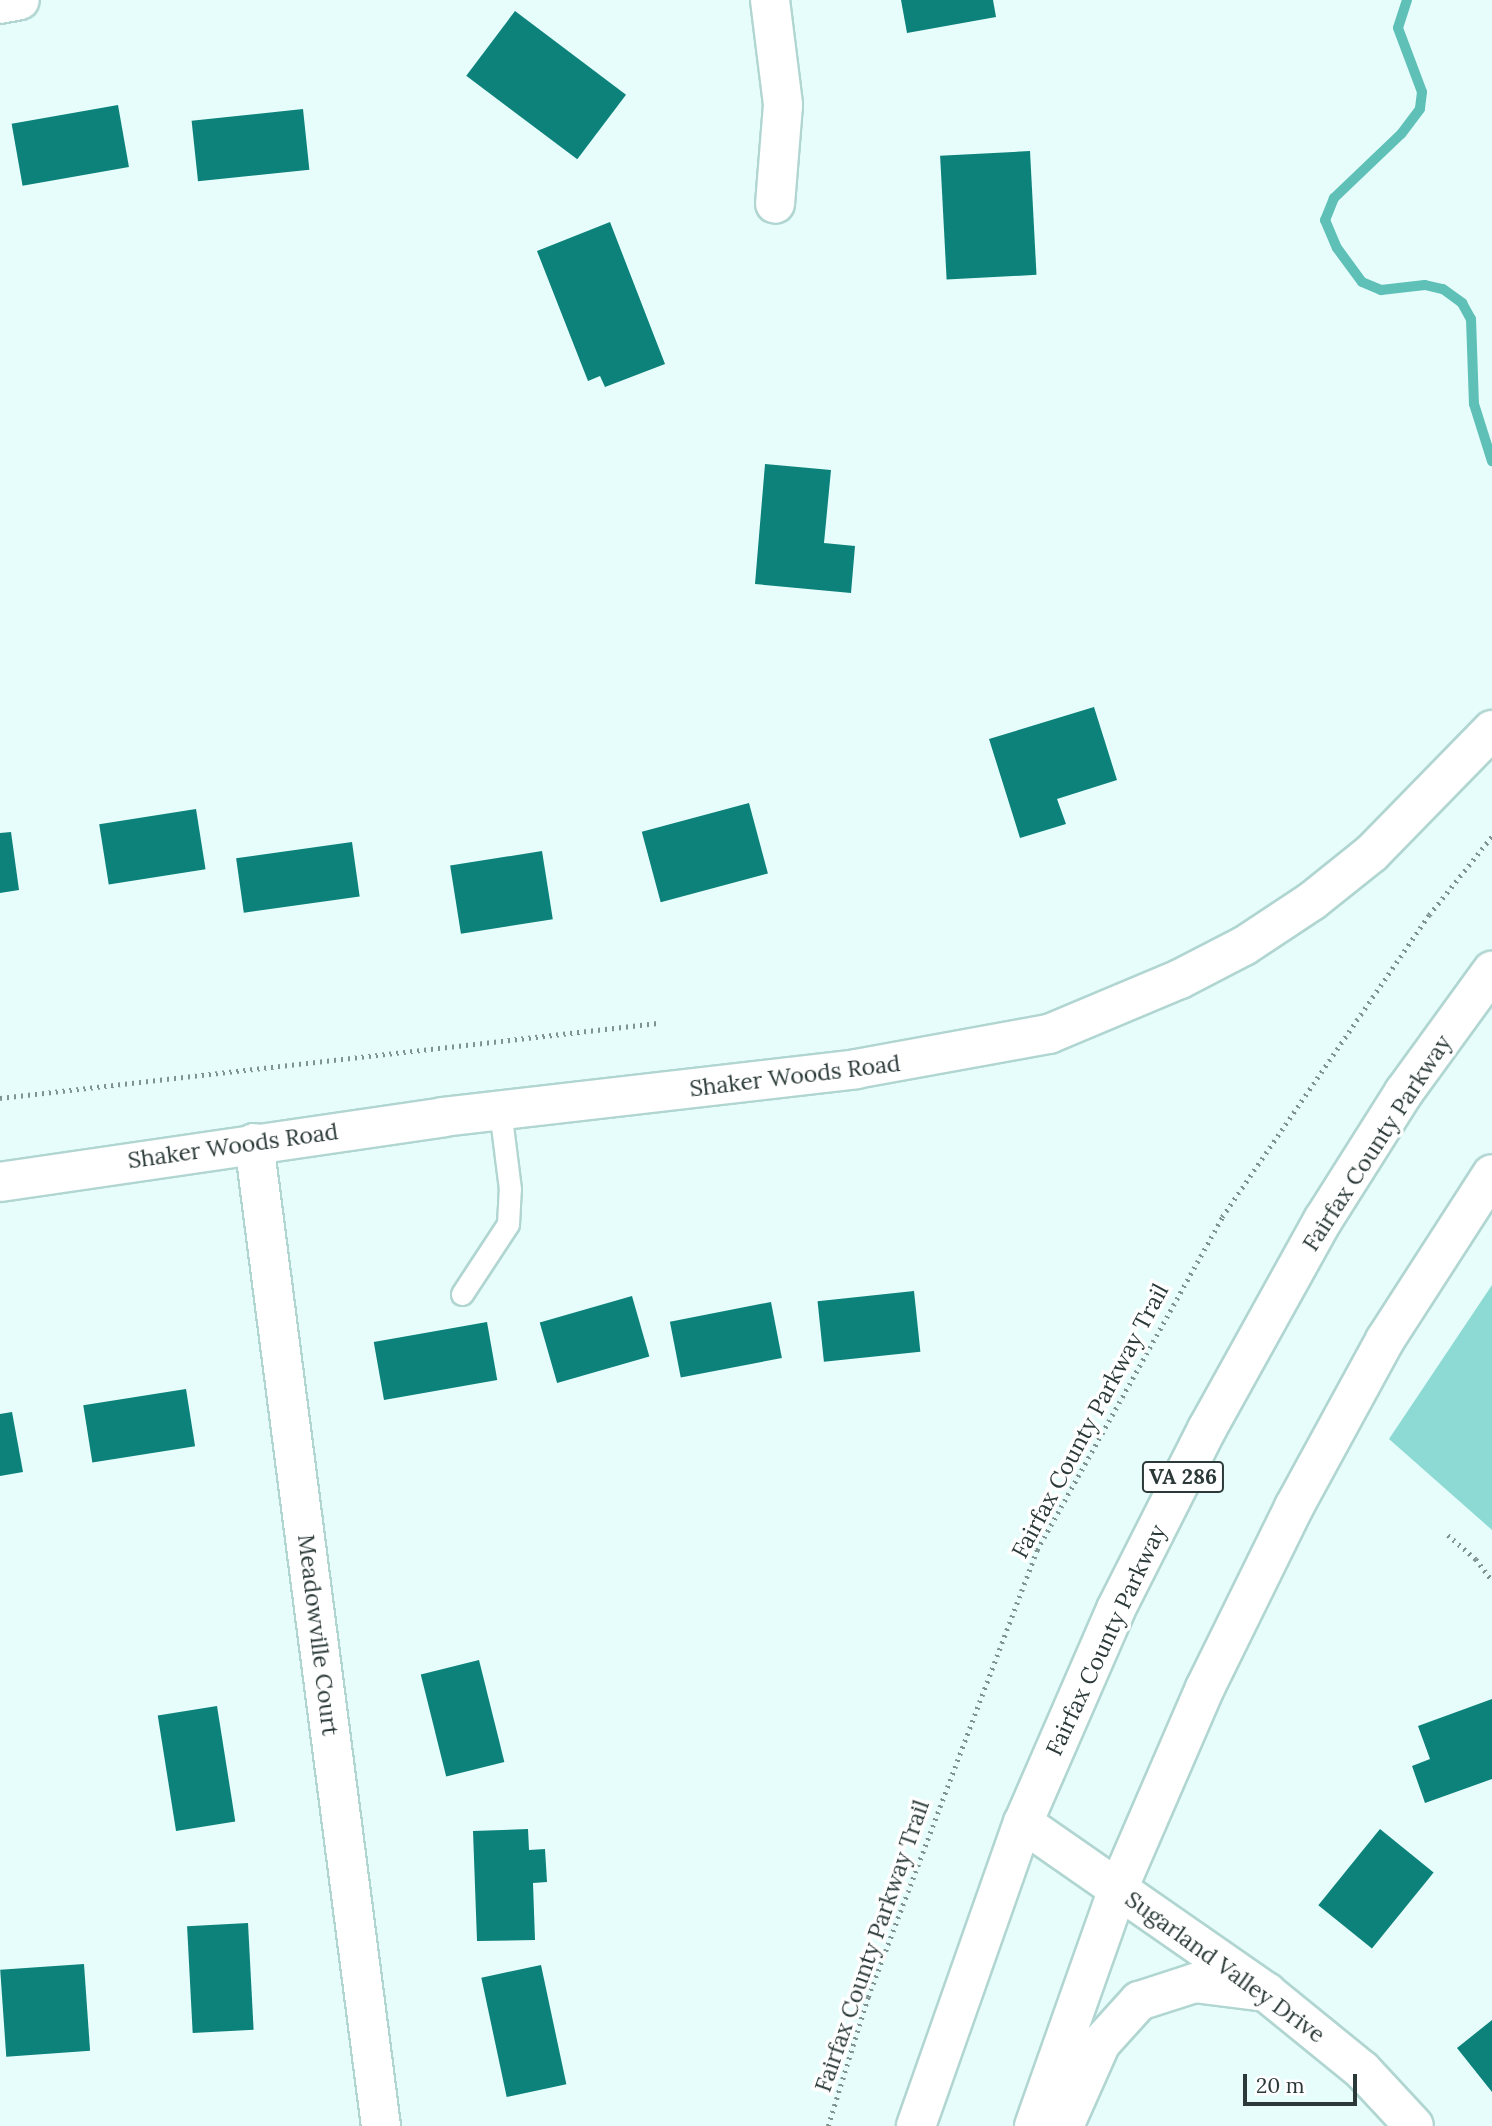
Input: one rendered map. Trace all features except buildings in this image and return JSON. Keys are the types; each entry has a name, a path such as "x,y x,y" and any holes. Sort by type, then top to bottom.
{"main road":[{"path":"0,4 20,0"},
{"path":"770,0 783,104 775,204"},
{"name":"Shaker Woods Road","path":"0,1182 254,1143 500,1110 856,1069 983,1049 1049,1034 1118,1008 1244,946 1312,901 1373,853 1492,730"},
{"name":"Fairfax County Parkway","path":"916,2126 1023,1823 1116,1609 1207,1429 1323,1220 1404,1092 1492,971"},
{"name":"Meadowville Court","path":"254,1143 382,2126"},
{"path":"1034,2126 1118,1889 1205,1688 1294,1507 1385,1340 1492,1174"},
{"name":"Sugarland Valley Drive","path":"1023,1823 1266,1992 1362,2070 1414,2126"},
{"path":"1064,2126 1101,2043 1139,2001 1154,1992 1195,1983 1266,1992"}],"lane":[{"path":"462,1293 508,1224 510,1189 500,1110"}],"path":[{"name":"Fairfax County Parkway Trail","path":"828,2126 868,1997 1037,1549 1222,1217 1429,915 1492,836"},
{"path":"0,1098 658,1023"},
{"path":"1448,1535 1476,1559 1492,1580"}],"shaded area":[{"path":"1492,1285 1492,1530 1389,1439"}],"waterway":[{"path":"1407,0 1398,28 1422,92 1420,109 1401,134 1334,198 1325,220 1337,248 1362,282 1381,290 1425,285 1443,289 1462,303 1471,319 1474,404 1492,461"}]}
